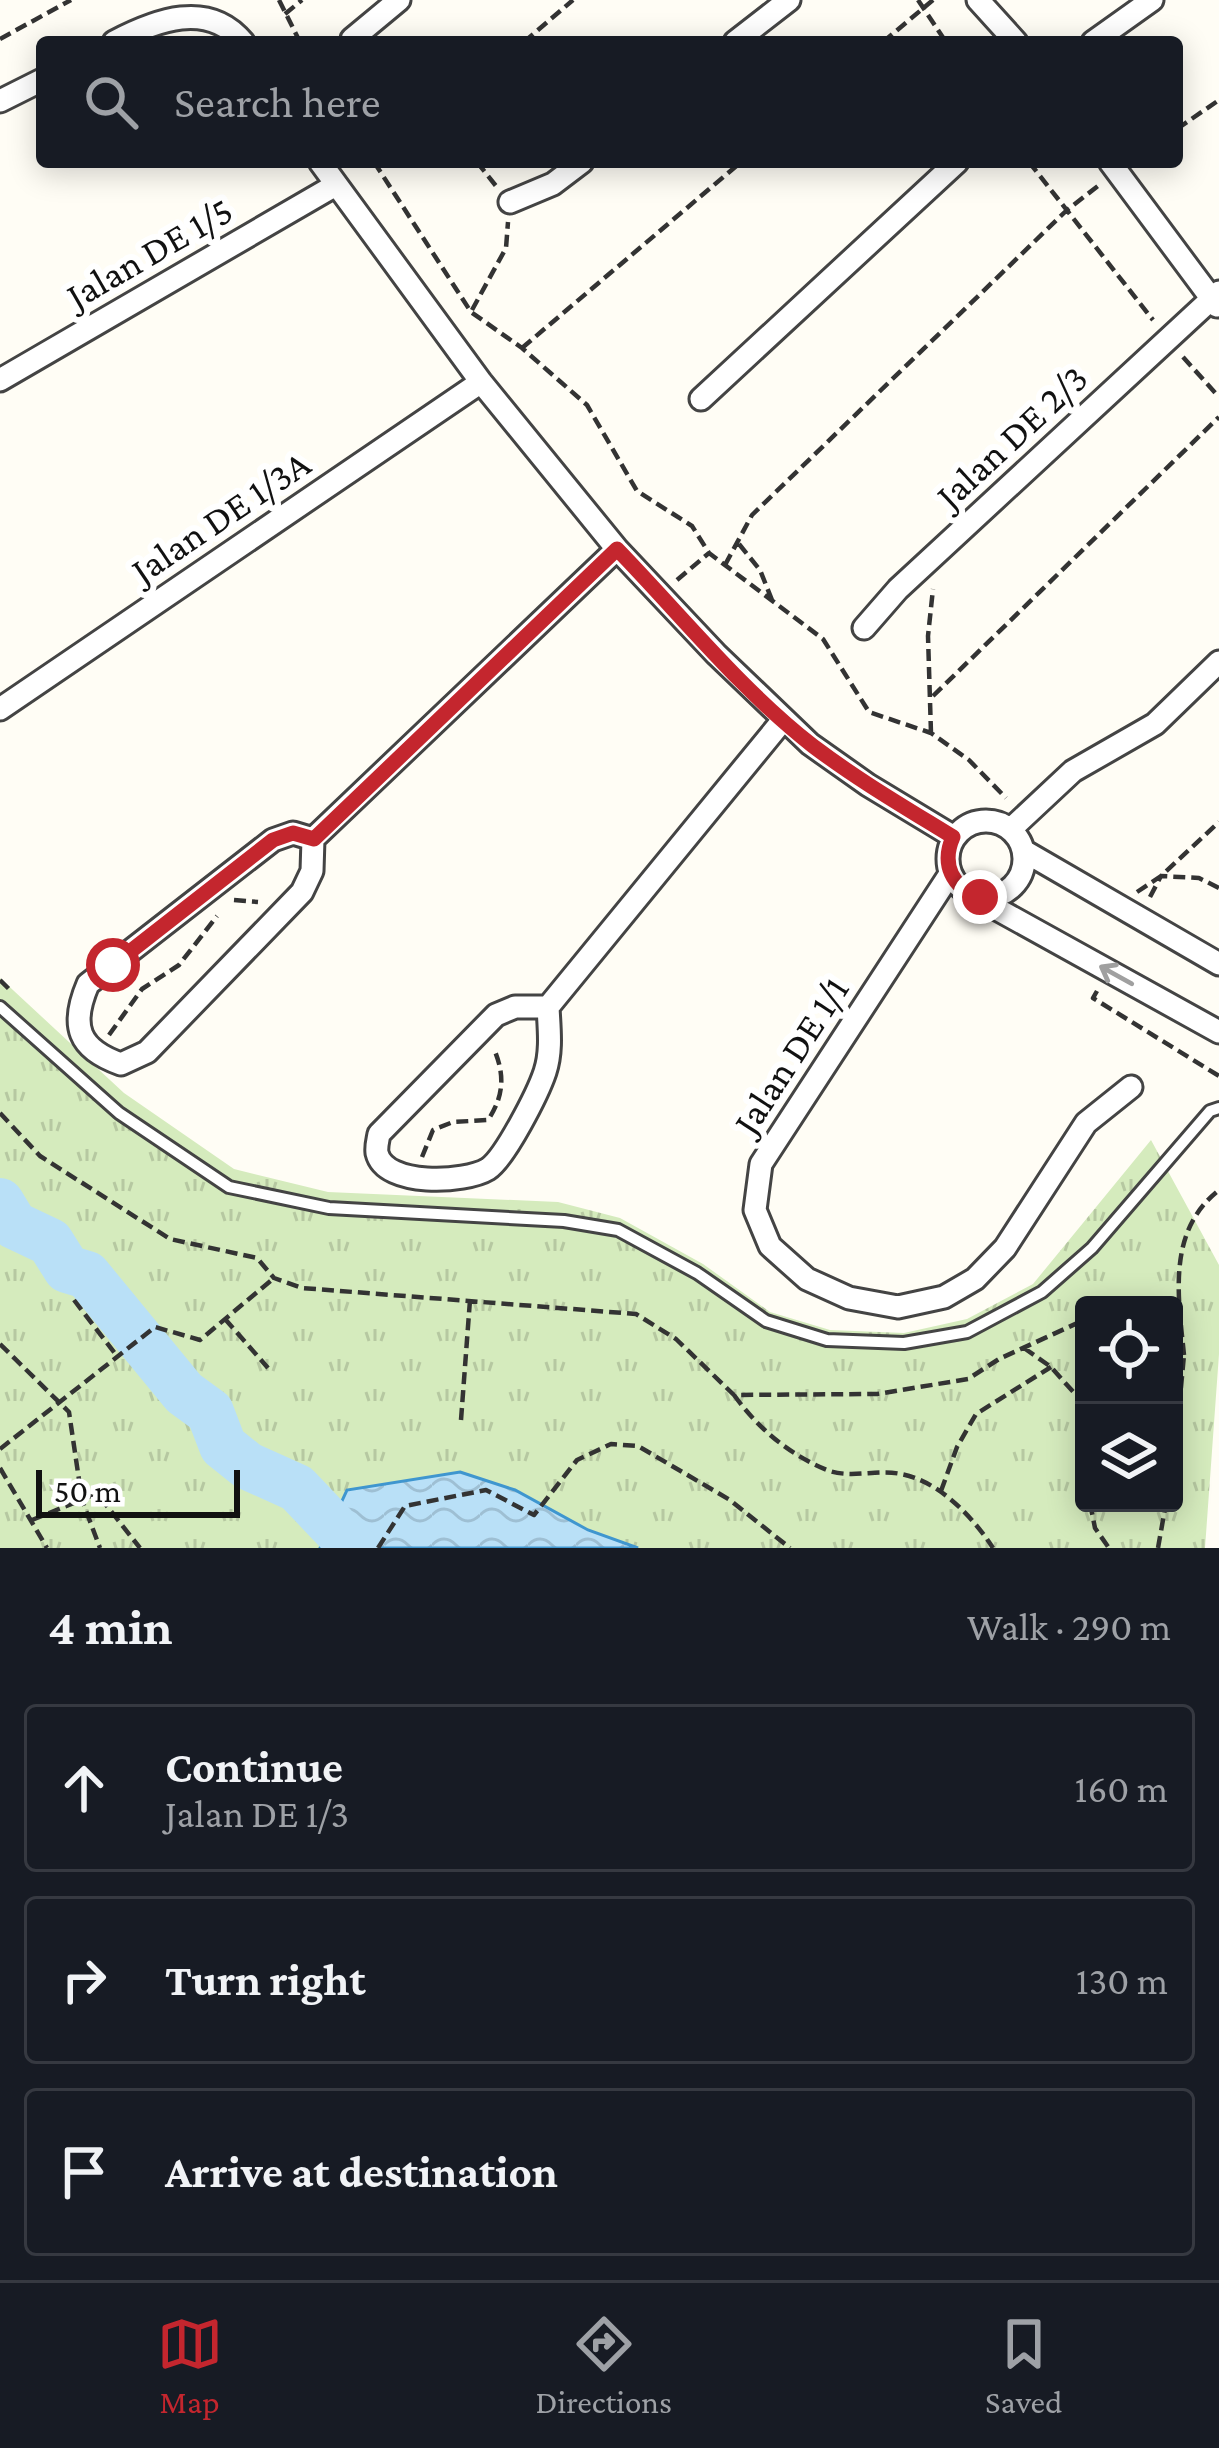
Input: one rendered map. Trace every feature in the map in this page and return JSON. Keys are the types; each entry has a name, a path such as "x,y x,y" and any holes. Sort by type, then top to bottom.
{"street":[{"path":"356,36 399,0"},
{"path":"743,36 788,0"},
{"path":"978,0 1011,36"},
{"path":"1101,36 1152,0"},
{"path":"126,36 175,12 203,14 239,36"},
{"path":"0,101 36,83"},
{"path":"324,168 481,382 617,549 783,719 868,785 953,837"},
{"path":"509,202 553,184 574,168"},
{"path":"701,399 951,168"},
{"path":"1114,168 1216,300"},
{"name":"Jalan DE 1/5","path":"0,380 334,186"},
{"name":"Jalan DE 2/3","path":"864,628 898,589 1167,339 1216,300"},
{"name":"Jalan DE 1/3A","path":"0,709 481,382"},
{"path":"314,839 293,833 273,840 88,984 78,1024 98,1056 121,1064 147,1052 302,892 312,871 314,839 617,549"},
{"path":"1219,662 1155,724 1073,772 1018,823 974,822 953,837 948,849 950,874 968,893 1219,1031"},
{"path":"548,1007 515,1007 496,1016 379,1134 377,1152 386,1167 415,1178 448,1180 485,1171 500,1158 545,1073 550,1043 548,1007 783,719"},
{"path":"968,893 992,897 1013,886 1024,865 1018,823"},
{"path":"1024,851 1219,964"},
{"name":"Jalan DE 1/1","path":"950,874 761,1165 755,1210 770,1246 807,1279 849,1298 898,1307 944,1297 975,1279 1005,1249 1086,1124 1131,1087"}],"lane":[{"path":"0,1007 119,1113 230,1186 329,1208 563,1221 619,1230 697,1273 766,1321 827,1340 904,1343 967,1332 1042,1292 1091,1249 1156,1170 1210,1111 1219,1108"}],"path":[{"path":"0,39 71,0"},
{"path":"279,0 297,36"},
{"path":"285,14 302,0"},
{"path":"531,36 573,0"},
{"path":"918,0 942,36"},
{"path":"890,36 933,0"},
{"path":"1183,125 1219,100"},
{"path":"378,168 471,312 522,348 587,405 637,491 692,526 709,553 823,639 869,712 931,733 969,760 1018,823"},
{"path":"522,348 734,168"},
{"path":"1034,168 1219,398"},
{"path":"725,565 752,515 1112,168"},
{"path":"471,312 506,248 509,202"},
{"path":"933,696 1219,417"},
{"path":"739,544 760,570 772,602"},
{"path":"660,594 709,553"},
{"path":"931,733 928,636 938,554"},
{"path":"1118,905 1161,876 1219,822"},
{"path":"98,1056 142,989 178,965 233,900 290,905"},
{"path":"0,980 15,996"},
{"path":"415,1178 433,1130 488,1120 500,1103 503,1069 484,1028"},
{"path":"0,1113 40,1156 170,1239 256,1258 274,1278 302,1288 636,1314 676,1339 734,1395 759,1430 830,1472 902,1474 941,1491 993,1548"},
{"path":"1177,1296 1183,1236 1201,1204 1219,1190"},
{"path":"0,1448 155,1327 200,1340 274,1278"},
{"path":"74,1300 117,1355"},
{"path":"461,1420 470,1300"},
{"path":"225,1319 268,1368"},
{"path":"734,1395 877,1394 968,1379 1075,1324"},
{"path":"0,1344 69,1412 82,1500 100,1548"},
{"path":"1024,1348 1051,1367 1075,1394"},
{"path":"1179,1404 1183,1349"},
{"path":"941,1491 957,1447 976,1414 1051,1367"},
{"path":"378,1548 405,1505 486,1490 535,1515 577,1460 611,1444 638,1446 730,1500 790,1548"},
{"path":"0,1468 47,1548"},
{"path":"32,1520 92,1496 103,1501 140,1548"},
{"path":"1092,1512 1095,1528 1109,1548"},
{"path":"1158,1548 1164,1512"}],"green space":[{"path":"0,978 124,1093 234,1169 328,1192 558,1202 620,1218 703,1264 770,1312 830,1330 904,1333 967,1319 1033,1284 1151,1140 1219,1265 1219,1354 1205,1548 0,1548"}],"water":[{"path":"460,1472 515,1490 588,1530 638,1548 320,1548 347,1490"}],"waterway":[{"path":"0,1202 14,1225 50,1242 67,1269 87,1275 184,1393 210,1412 223,1446 248,1466 297,1488 354,1548"}],"route":[{"path":"113,965 273,840 293,833 314,839 617,549 716,654 811,744 953,837 948,849 950,874 968,893 980,897"}]}
